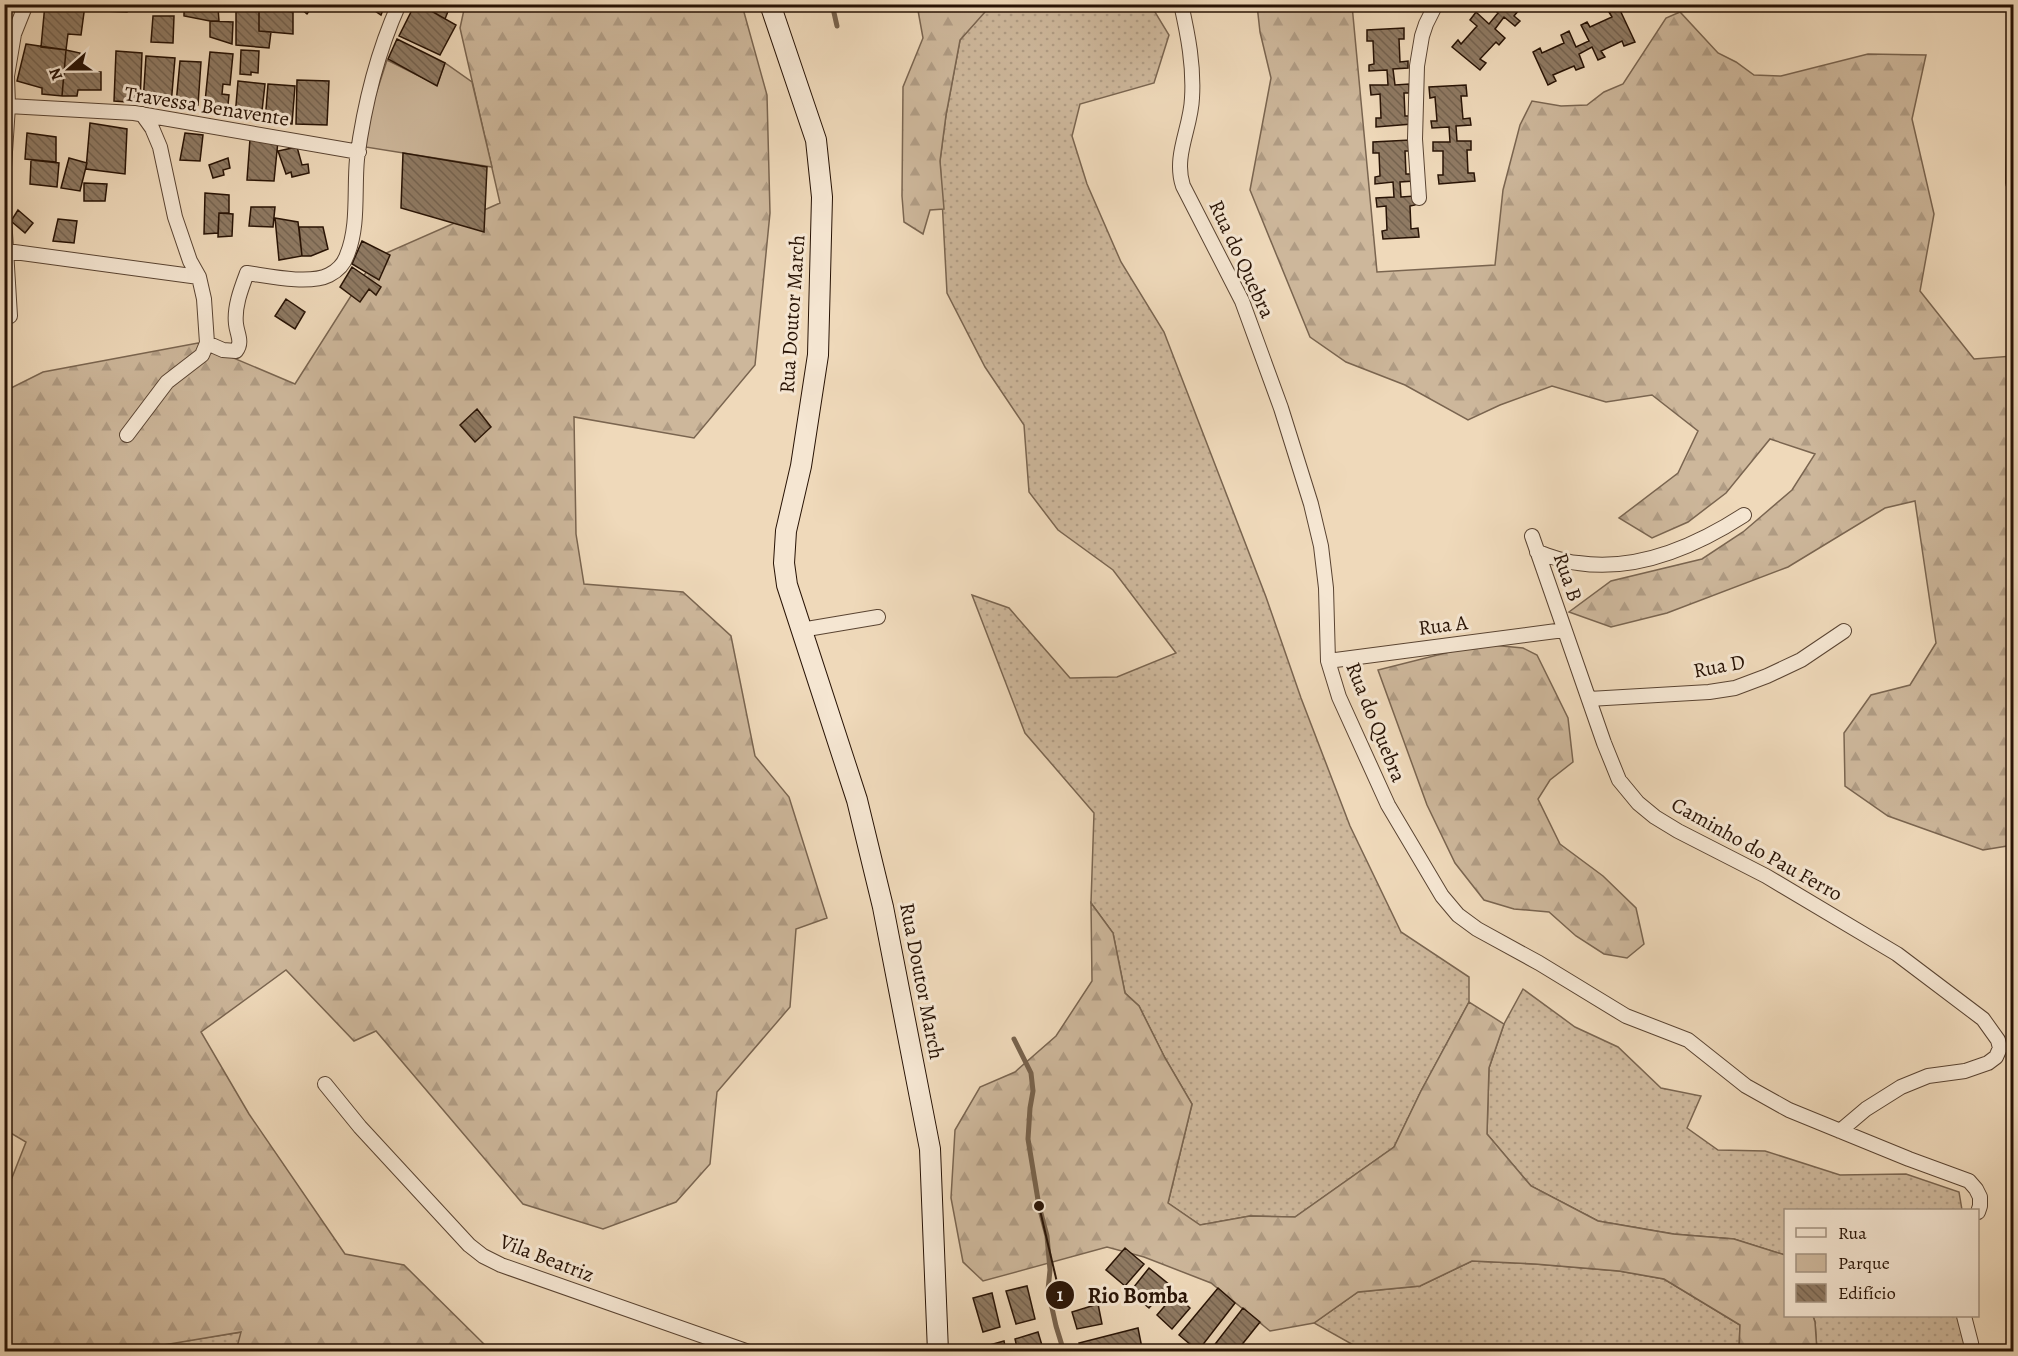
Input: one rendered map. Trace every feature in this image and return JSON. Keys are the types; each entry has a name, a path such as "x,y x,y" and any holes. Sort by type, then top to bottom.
{"main road":[{"name":"Rua Doutor March","path":"770,4 816,140 822,197 818,354 801,466 786,531 786,585 857,800 884,907 931,1160 938,1352"}],"street":[{"path":"4,167 8,106 6,76 14,34 26,4"},
{"path":"207,343 230,351 236,351 239,347 236,309 247,273 316,279 328,276 340,267 347,255 352,233 358,152 369,94 386,34 399,4"},
{"name":"Rua do Quebra","path":"1181,4 1188,36 1192,99 1180,158 1180,176 1242,301 1281,408 1311,504 1321,546 1326,588 1328,661 1339,697 1388,805 1442,896 1458,915 1476,929 1539,963 1626,1016 1688,1040 1746,1086 1789,1110 1969,1181 1980,1197 1978,1209"},
{"path":"1419,198 1415,139 1417,66 1424,30 1436,4"},
{"name":"Travessa Benavente","path":"8,106 142,114 358,152"},
{"path":"2013,112 2013,183"},
{"path":"127,435 167,382 202,355 207,343 205,309 199,277 190,261 175,217 160,147 152,128 142,114"},
{"path":"4,217 10,316"},
{"path":"7,251 199,277"},
{"path":"1537,552 1577,563 1616,566 1656,558 1720,530 1744,515"},
{"name":"Rua B","path":"1532,537 1563,630"},
{"path":"801,630 878,617"},
{"name":"Rua A","path":"1328,661 1563,630"},
{"name":"Caminho do Pau Ferro","path":"1563,630 1619,780 1638,803 1678,831 1766,876 1897,954 1983,1019 1993,1030 2000,1048 1996,1057 1988,1063 1965,1071 1928,1076 1901,1087 1866,1109 1840,1131"},
{"name":"Rua D","path":"1588,699 1709,692 1735,688 1801,660 1844,631"},
{"name":"Vila Beatriz","path":"325,1084 360,1127 469,1245 483,1256 501,1265 749,1352"},
{"path":"1964,1317 1972,1352"}],"green space":[{"path":"1144,4 1152,7 1169,35 1154,83 1080,104 1072,136 1087,184 1121,262 1164,332 1266,597 1301,698 1350,826 1401,932 1469,977 1469,1002 1394,1147 1295,1217 1250,1216 1200,1225 1168,1203 1192,1104 1165,1058 1139,1006 1125,993 1113,933 1091,903 1094,813 1025,733 972,595 1009,608 1070,678 1117,677 1176,653 1113,570 1058,530 1029,492 1024,425 985,367 947,293 940,161 960,40 984,12 979,5"},
{"path":"465,5 742,5 767,95 770,213 755,365 694,438 574,417 576,534 584,584 683,592 731,636 755,756 789,797 827,918 796,929 790,1007 717,1092 710,1164 676,1202 603,1229 523,1204 376,1031 354,1041 286,970 201,1032 249,1114 345,1254 404,1265 491,1351 236,1351 241,1332 128,1351 5,1351 4,1198 26,1142 4,1129 5,391 43,372 198,343 295,384 375,258 500,203 460,28"},
{"path":"917,5 979,5 985,12 960,40 940,161 944,209 930,210 923,234 904,222 902,196 903,87 923,38"},
{"path":"1257,5 1352,5 1377,272 1495,265 1503,190 1520,125 1532,101 1561,106 1587,105 1604,92 1623,84 1666,18 1680,12 1718,53 1754,75 1781,76 1868,54 1926,55 1912,119 1934,214 1920,291 1974,359 2013,356 2013,845 1983,850 1888,816 1845,786 1844,733 1871,695 1910,685 1936,643 1915,501 1885,508 1788,567 1667,613 1611,627 1569,612 1611,581 1702,559 1743,532 1792,490 1815,454 1770,439 1726,493 1688,522 1652,538 1619,518 1678,473 1698,431 1652,395 1606,402 1552,386 1500,405 1468,420 1405,385 1346,362 1310,337 1250,190 1271,78 1260,32"},
{"path":"387,60 437,85 445,63 472,82 492,167 359,146"},
{"path":"1481,644 1523,648 1537,655 1568,718 1573,762 1550,780 1538,799 1560,844 1603,876 1636,908 1644,944 1627,958 1604,954 1576,936 1549,912 1514,909 1484,900 1455,863 1427,805 1378,670"},
{"path":"1091,903 1113,933 1125,993 1139,1006 1165,1058 1192,1104 1168,1203 1200,1225 1250,1216 1295,1217 1394,1147 1469,1002 1504,1024 1489,1068 1487,1134 1531,1186 1598,1221 1673,1234 1734,1239 1784,1255 1784,1317 1813,1317 1817,1351 1739,1351 1740,1325 1664,1279 1619,1271 1472,1261 1420,1286 1358,1292 1314,1323 1270,1331 1211,1283 1144,1257 1107,1247 983,1281 963,1262 951,1198 955,1130 980,1087 1015,1072 1056,1036 1092,981"},
{"path":"1523,989 1575,1027 1618,1047 1661,1088 1701,1096 1687,1128 1718,1150 1765,1151 1840,1175 1906,1174 1959,1192 1962,1209 1784,1209 1784,1255 1734,1239 1674,1234 1598,1221 1531,1186 1487,1134 1489,1068 1504,1024"},
{"path":"1472,1261 1619,1271 1664,1279 1740,1325 1739,1351 1364,1351 1314,1323 1358,1292 1420,1286"},
{"path":"1813,1317 1959,1317 1965,1338 1964,1351 1817,1351"},
{"path":"242,1332 236,1351 129,1352 133,1349"}],"building":[{"path":"45,4 85,5 81,35 68,34 66,50 41,47"},
{"path":"104,4 128,4 127,12 104,11"},
{"path":"184,4 218,8 219,21 184,16"},
{"path":"226,4 259,4 259,8 236,8"},
{"path":"295,4 314,4 307,14"},
{"path":"365,4 385,4 381,15"},
{"path":"415,4 419,4 456,25 440,55 399,36"},
{"path":"419,4 451,4 445,19"},
{"path":"1488,4 1524,4 1514,16 1520,21 1515,26 1504,17 1495,29 1505,38 1499,45 1496,42 1480,59 1486,63 1480,70 1452,47 1458,40 1461,44 1477,26 1470,20 1476,12 1489,24 1498,13"},
{"path":"236,8 259,8 259,31 271,32 269,48 236,45"},
{"path":"259,8 293,12 293,34 259,31"},
{"path":"1619,8 1635,42 1624,46 1622,41 1601,51 1605,57 1598,60 1592,47 1579,54 1584,67 1576,70 1574,66 1553,75 1556,81 1548,85 1533,52 1540,48 1542,53 1564,43 1561,35 1569,31 1576,47 1589,41 1581,25 1587,22 1590,27 1612,17 1609,12"},
{"path":"153,16 174,16 173,43 151,42"},
{"path":"210,21 233,22 232,44 210,37"},
{"path":"1404,28 1404,39 1399,39 1400,62 1408,61 1408,68 1393,69 1395,85 1409,84 1409,93 1404,93 1405,116 1412,116 1412,124 1376,127 1376,118 1381,118 1380,94 1371,95 1370,85 1388,85 1387,70 1369,71 1369,65 1374,64 1373,41 1367,41 1367,30"},
{"path":"397,39 445,63 437,86 388,59"},
{"path":"26,44 66,50 62,96 42,94 42,88 17,81"},
{"path":"66,50 80,53 78,72 101,72 101,90 78,90 77,96 62,96"},
{"path":"241,50 259,51 258,73 240,74"},
{"path":"116,51 142,53 140,103 114,101"},
{"path":"210,52 233,54 230,85 223,84 222,94 229,95 227,114 204,112"},
{"path":"146,56 175,58 171,105 143,103"},
{"path":"180,61 201,62 198,105 176,104"},
{"path":"297,80 329,81 327,125 296,124"},
{"path":"238,81 265,84 261,120 235,117"},
{"path":"268,84 295,86 292,124 265,122"},
{"path":"1466,85 1467,96 1461,96 1463,119 1470,118 1471,125 1456,126 1457,141 1471,141 1471,150 1467,150 1468,173 1474,173 1475,181 1439,184 1438,175 1443,175 1443,151 1433,151 1433,142 1450,142 1449,127 1432,128 1431,121 1437,121 1435,97 1430,98 1429,87"},
{"path":"90,123 127,129 125,174 86,169"},
{"path":"27,133 56,137 56,162 25,159"},
{"path":"185,133 203,135 200,161 180,160"},
{"path":"250,139 278,141 274,181 247,180"},
{"path":"1410,140 1410,151 1405,151 1406,174 1414,174 1414,181 1400,182 1401,197 1415,196 1415,205 1410,206 1411,229 1418,228 1419,237 1383,239 1382,231 1387,230 1386,206 1377,207 1376,198 1394,197 1393,182 1375,184 1375,177 1380,176 1379,153 1373,153 1373,142"},
{"path":"297,147 302,165 308,164 309,173 292,177 291,172 286,174 278,151"},
{"path":"403,153 487,167 484,232 401,208"},
{"path":"69,158 87,163 80,191 61,188"},
{"path":"228,158 230,168 223,170 224,175 213,178 209,165"},
{"path":"31,160 59,163 57,187 30,184"},
{"path":"84,183 107,184 105,201 84,201"},
{"path":"205,193 229,195 229,213 219,213 218,233 204,234"},
{"path":"251,207 275,207 273,227 249,226"},
{"path":"18,210 33,223 25,233 11,221"},
{"path":"219,213 233,214 232,236 218,237"},
{"path":"275,218 298,222 302,256 279,260"},
{"path":"58,219 77,221 74,243 53,241"},
{"path":"299,227 323,227 328,249 311,256 302,256"},
{"path":"362,241 390,255 379,280 352,264"},
{"path":"352,267 381,287 376,295 369,289 360,302 340,287"},
{"path":"286,299 305,312 295,329 275,316"},
{"path":"477,409 491,427 475,442 460,425"},
{"path":"1125,1248 1144,1264 1125,1286 1106,1270"},
{"path":"1149,1268 1170,1285 1149,1308 1130,1292"},
{"path":"1027,1286 1035,1319 1016,1324 1006,1291"},
{"path":"1218,1288 1235,1303 1198,1351 1179,1335"},
{"path":"992,1293 1000,1327 983,1332 973,1298"},
{"path":"1175,1294 1190,1308 1172,1329 1157,1315"},
{"path":"1098,1304 1102,1324 1077,1329 1072,1312"},
{"path":"1243,1308 1260,1322 1236,1352 1209,1352"},
{"path":"1138,1328 1142,1348 1128,1352 1082,1352 1079,1343"},
{"path":"1038,1332 1044,1352 1018,1352 1015,1339"},
{"path":"1004,1341 1006,1352 987,1352 986,1346"}],"waterway":[{"path":"832,4 837,26"},
{"path":"1014,1039 1031,1073 1033,1091 1028,1139 1039,1206 1047,1236 1050,1270 1048,1290 1064,1352"}],"place":[{"name":"Rio Bomba","path":"1039,1206"}]}
